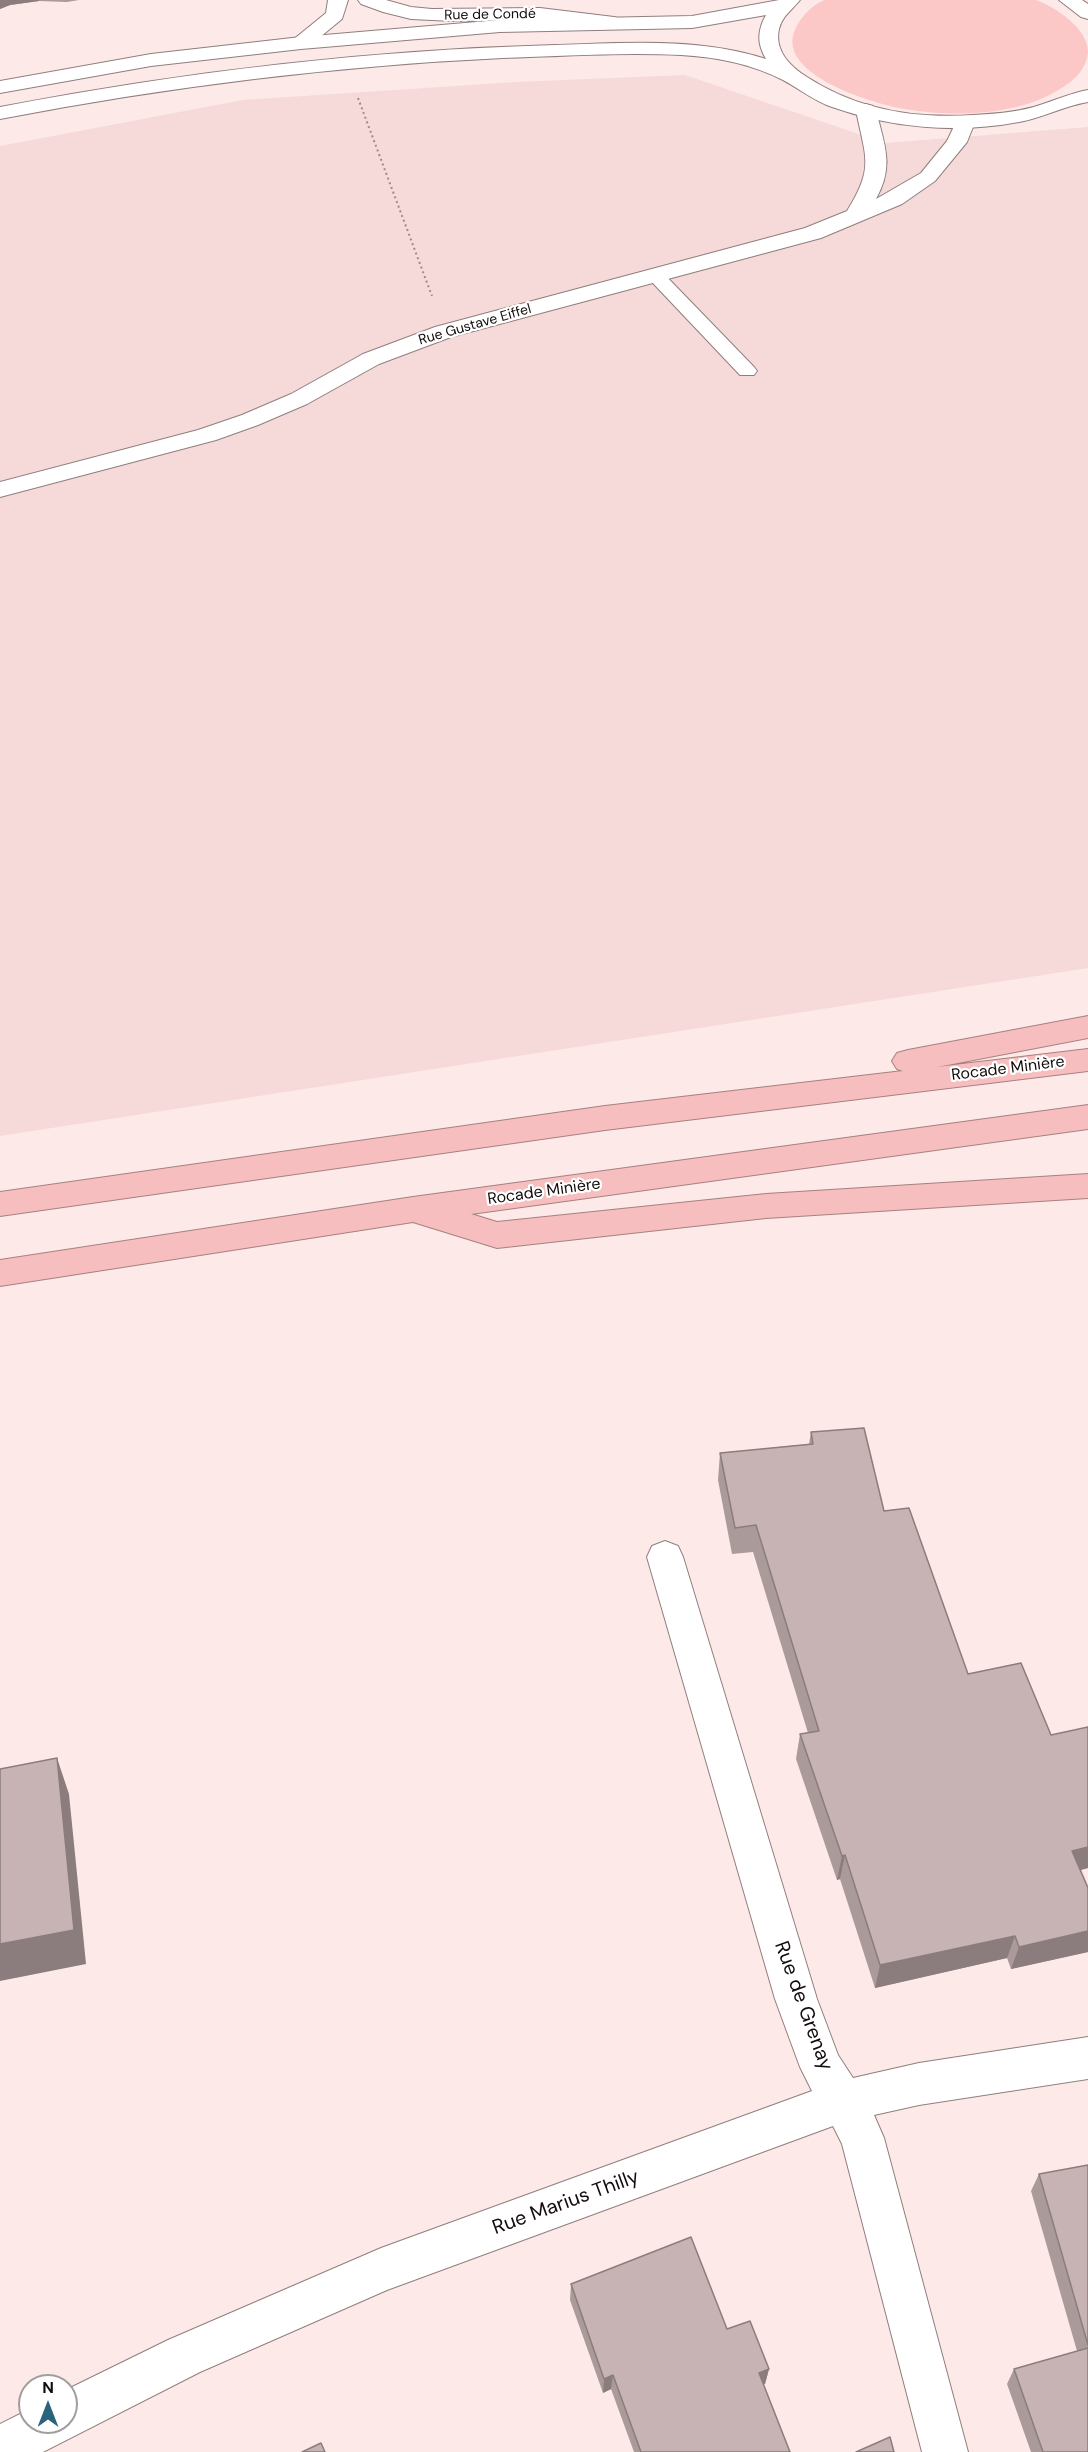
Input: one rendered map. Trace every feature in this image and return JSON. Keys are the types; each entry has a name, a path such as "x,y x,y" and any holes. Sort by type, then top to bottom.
{"highway":[{"path":"606,1118 1088,1027"},
{"name":"Rocade Minière","path":"0,1204 606,1118 1088,1060"},
{"name":"Rocade Minière","path":"0,1273 413,1210 1088,1118"},
{"path":"413,1210 497,1235 766,1206 1088,1186"}],"street":[{"path":"301,43 335,15 338,0"},
{"name":"Rue de Condé","path":"368,0 383,7 412,14 446,17 539,14 614,23"},
{"path":"1069,0 1088,13"},
{"path":"0,87 151,60 301,43 500,26 692,22 786,4"},
{"path":"786,4 772,18 769,29 772,53 791,76"},
{"path":"0,112 52,102 217,78 380,60 503,52 627,49 703,50 748,58 791,76 821,94 867,110 905,118 965,122 1001,120 1043,111 1084,94"},
{"path":"856,214 874,187 880,165 867,110"},
{"name":"Rue Gustave Eiffel","path":"0,490 207,435 250,420 299,399 371,359 443,332 813,233 894,199 928,177 957,142 965,122"},
{"name":"Rue de Grenay","path":"665,1557 796,1999 820,2067 843,2101 862,2138 945,2452"},
{"name":"Rue Marius Thilly","path":"78,2409 184,2356 381,2270 843,2101 919,2084 1088,2058"},
{"path":"0,2449 29,2434"}],"lane":[{"path":"656,276 747,371"}],"path":[{"path":"355,88 443,332"}],"shaded area":[{"path":"824,0 1036,0 1061,13 1077,27 1087,43 1087,59 1081,71 1067,85 1038,100 1019,106 978,113 937,113 899,108 868,100 830,84 800,61 793,47 794,32 806,13"},
{"path":"685,75 885,143 1088,127 1088,968 0,1136 0,146 243,100 516,82"}],"building":[{"path":"864,1428 884,1511 909,1508 968,1674 1021,1663 1051,1735 1088,1727 1088,1847 1072,1851 1088,1888 1088,1931 1019,1947 1015,1936 880,1965 845,1855 842,1856 800,1734 819,1731 756,1525 735,1528 720,1453 813,1444 811,1432"},
{"path":"57,1758 74,1930 0,1944 0,1769"},
{"path":"1088,2165 1088,2345 1039,2174"},
{"path":"691,2237 727,2329 750,2321 769,2369 759,2373 790,2452 641,2452 613,2375 604,2379 571,2284"},
{"path":"1088,2348 1088,2452 1043,2452 1014,2369"},
{"path":"890,2437 894,2452 856,2452"},
{"path":"321,2443 325,2452 302,2452"}]}
